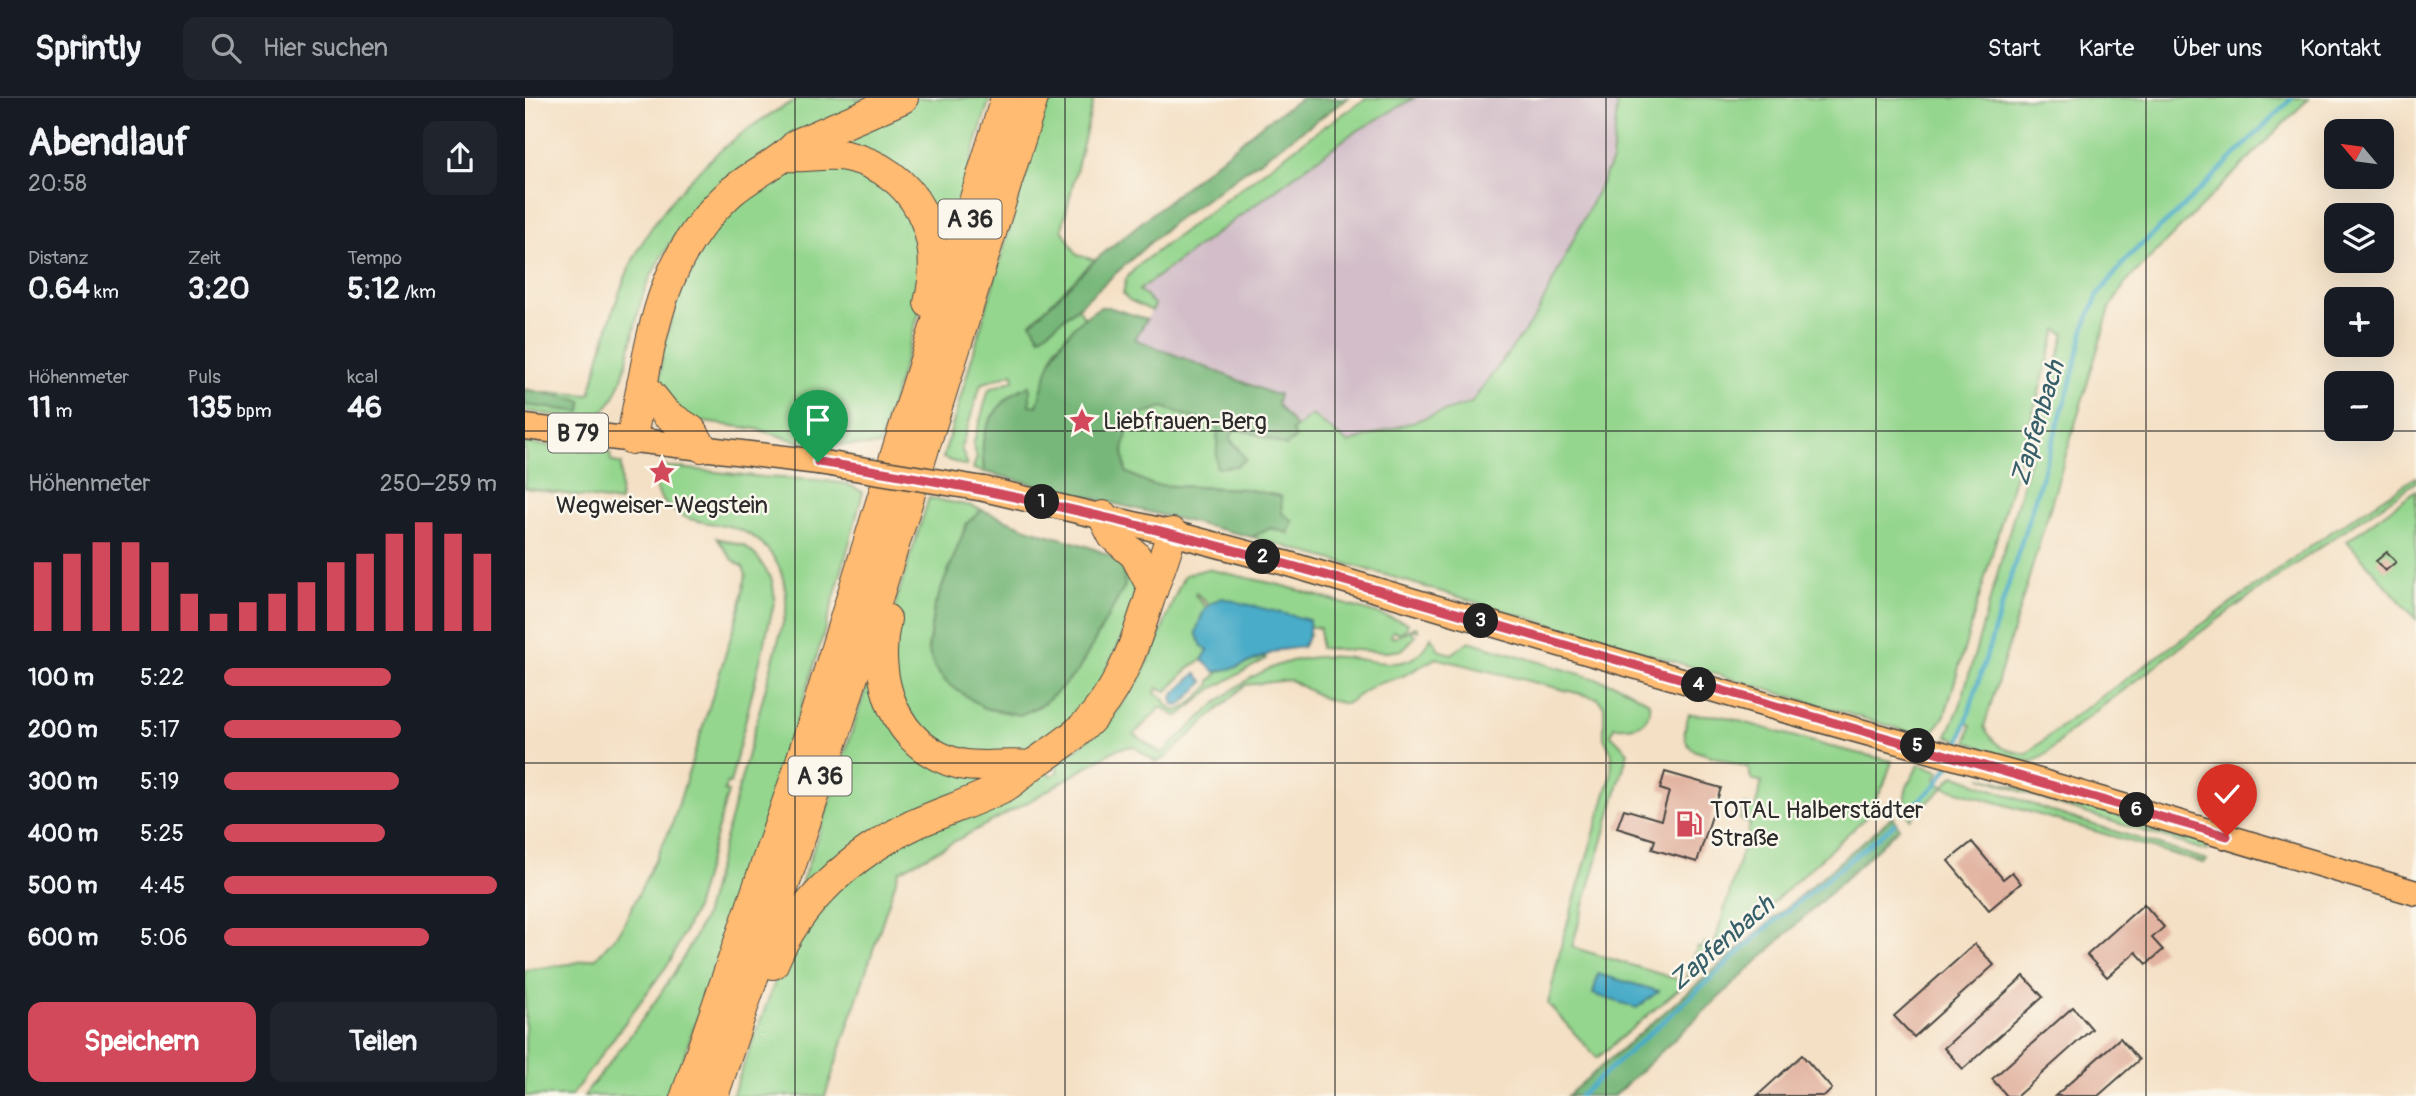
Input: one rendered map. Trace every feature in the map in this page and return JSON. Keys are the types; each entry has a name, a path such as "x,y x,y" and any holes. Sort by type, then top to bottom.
{"highway":[{"path":"632,439 654,320 666,286 697,229 738,186 786,156 797,144 903,98"},
{"name":"A 36","path":"686,1096 797,774 1006,98"},
{"name":"A 36","path":"713,1096 896,543 1033,98"},
{"path":"786,156 831,154 859,159 873,164 895,178 914,199 926,220 933,248 931,295 923,326 933,340"},
{"path":"642,384 666,414 691,430 702,447"},
{"path":"1103,516 1113,536 1135,555 1153,589"},
{"path":"742,1009 760,995 776,956 792,929 807,907 840,872 878,844 916,824 1006,786 1082,729 1107,698 1132,651 1172,533"},
{"path":"896,543 903,559 888,611 881,657 886,692 898,719 923,745 957,763 989,768 1015,764 1030,766"}],"main road":[{"name":"B 79","path":"525,427 818,462 983,489 1103,516"},
{"path":"1103,516 1285,563 2416,892"}],"shaded area":[{"path":"1414,98 1618,98 1612,161 1537,314 1471,403 1348,443 1312,415 1296,427 1277,404 1279,395 1135,339 1155,305 1139,290 1350,135"}],"green space":[{"path":"800,98 887,98 682,226 648,283 623,375 617,391 600,413 574,417 525,411 525,405 581,411 582,401 552,396 546,392 590,395 625,278 655,222 697,173 721,150 746,130"},
{"path":"918,98 990,98 944,249 931,211 818,143 903,108"},
{"path":"1047,98 1094,98 1062,229 1077,255 1095,260 1031,323 1040,337 1078,307 1084,317 1056,347 1037,407 1030,406 1029,386 983,440 984,472 973,469 977,457 973,445 989,389 1014,380 1013,373 981,384 961,448 966,466 943,458"},
{"path":"1302,98 1348,98 1172,223 1078,307 1040,337 1031,323 1095,260 1264,123"},
{"path":"1367,98 1414,98 1350,135 1139,290 1155,305 1152,311 1129,300 1123,294 1126,279 1137,266 1319,130"},
{"path":"1618,98 2309,98 2126,282 2110,308 1984,727 1997,744 2006,749 2027,754 2065,723 2328,534 2416,477 2416,482 2203,631 2074,728 2044,756 2026,762 2009,759 1967,742 1971,725 1965,722 1960,740 1947,736 1960,706 2065,334 2057,330 1945,715 1933,730 1922,734 1252,537 1271,528 1288,533 1245,489 1152,485 1125,472 1123,451 1130,418 1163,407 1218,427 1217,467 1239,448 1230,439 1234,429 1286,445 1292,431 1312,415 1348,443 1471,403 1537,314 1612,161"},
{"path":"838,162 891,184 925,239 919,313 879,446 822,444 820,448 756,429 688,420 662,391 660,376 662,353 685,272 707,237 745,196 780,173"},
{"path":"1100,307 1147,319 1135,339 1273,394 1279,394 1277,404 1296,427 1292,431 1296,438 1286,446 1250,432 1234,429 1230,440 1246,459 1236,466 1216,468 1218,427 1163,407 1130,418 1123,451 1126,472 1152,485 1245,489 1281,496 1282,513 1293,521 1288,533 1271,528 1252,537 984,472 984,434 993,416 1006,400 1030,386 1030,405 1037,406 1051,362 1064,338 1073,327"},
{"path":"525,389 582,401 581,412 525,405"},
{"path":"525,443 610,453 611,461 621,464 620,502 525,488"},
{"path":"661,466 818,480 847,484 863,492 797,720 670,1096 584,1096 665,988 704,917 786,612 784,583 780,570 766,547 743,531 690,519 670,508 664,503 657,489 657,474"},
{"path":"2416,490 2416,619 2347,541"},
{"path":"929,498 982,510 967,523 934,607 928,650 1125,586 1122,563 1130,563 1137,595 1133,615 1098,688 1076,716 1047,741 1021,754 998,760 929,741 890,683 889,635 896,601"},
{"path":"982,510 1032,530 1092,548 1122,563 1125,586 1078,671 1040,706 1020,715 984,708 948,684 935,669 928,650 934,608 967,523"},
{"path":"717,538 745,546 758,558 772,580 775,599 730,784 727,783 724,791 728,792 695,909 671,960 571,1096 525,1096 525,970 596,958 621,930 672,825 739,611 746,575 743,567 732,559"},
{"path":"1207,569 1284,586 1408,623 1406,629 1399,633 1393,631 1391,636 1394,638 1415,627 1418,631 1411,631 1416,636 1402,650 1387,652 1320,648 1320,628 1295,624 1290,629 1303,635 1310,634 1302,647 1263,652 1237,662 1239,666 1265,657 1266,659 1212,689 1179,716 1161,707 1134,734 1162,754 1228,694 1265,671 1285,663 1320,657 1403,662 1423,650 1431,637 1440,651 1452,654 1469,641 1620,686 1649,702 1644,721 1634,726 1614,727 1611,735 1628,752 1572,947 1686,982 1697,947 1702,948 1704,943 1714,945 1750,824 1740,820 1744,805 1755,808 1762,782 1751,779 1749,768 1693,750 1685,734 1689,714 1722,716 1827,746 1892,761 1884,784 1866,817 1687,982 1597,1058 1548,1004 1562,942 1611,776 1612,754 1604,738 1604,706 1597,698 1436,658 1403,676 1374,685 1346,704 1325,699 1290,680 1245,685 1165,758 1156,762 1133,746 1117,749 1030,801 899,871 825,1096 732,1096 781,966 801,929 847,877 899,842 1008,792 1046,771 1051,776 1058,772 1055,763 1084,743 1109,719 1141,676 1185,575","holes":["1196,593 1224,618 1243,627 1275,626 1240,635 1230,645 1228,663 1210,681 1210,685 1185,707 1179,710 1170,708 1161,696 1155,693 1157,688 1167,691 1191,666 1218,647 1225,650 1232,640 1245,630 1218,616 1195,595"]},
{"path":"870,675 894,727 1006,773 792,910 836,784 841,784 848,764 842,762"},
{"path":"1919,765 1940,771 1935,779 1943,787 1954,775 2053,812 2207,860 2204,863 1944,787 1910,819 1905,804 1906,791"},
{"path":"1981,777 2204,839 2207,851 2056,804"},
{"path":"1893,816 1899,828 1614,1096 1567,1096"}],"water":[{"path":"1222,598 1309,620 1306,641 1302,647 1279,650 1238,667 1215,672 1202,660 1208,650 1202,646 1196,633 1204,611 1211,603"},
{"path":"1196,673 1204,682 1180,706 1174,705 1173,695"},
{"path":"1598,974 1659,991 1637,1008 1593,994"}],"building":[{"path":"2387,552 2396,562 2385,571 2376,561"},
{"path":"1665,772 1721,788 1697,862 1652,849 1655,840 1617,828 1624,809 1661,820 1669,792 1660,789"},
{"path":"1972,842 2003,879 2012,872 2021,883 1989,910 1948,861"},
{"path":"2144,904 2164,927 2152,938 2163,950 2147,964 2136,952 2107,977 2087,955"},
{"path":"1975,944 1994,965 1914,1037 1894,1016"},
{"path":"2024,976 2043,997 1963,1069 1944,1048"},
{"path":"2073,1007 2092,1029 2017,1096 2007,1096 1992,1079"},
{"path":"2120,1038 2139,1060 2098,1096 2055,1096"},
{"path":"1802,1055 1832,1089 1825,1096 1757,1096"}],"waterway":[{"name":"Zapfenbach","path":"1958,748 2071,381 2085,325 2098,295 2130,255 2182,208 2292,98"},
{"name":"Zapfenbach","path":"1907,811 1935,786 1949,766"},
{"name":"Zapfenbach","path":"1580,1096 1770,925 1894,824"}],"place":[{"name":"Liebfrauen-Berg","path":"1082,421"},
{"name":"Wegweiser-Wegstein","path":"662,472"},
{"name":"TOTAL Halberstädter Straße","path":"1689,824"}],"route":[{"path":"818,462 983,489 1229,547 1821,721 1911,744 2227,836"}]}
